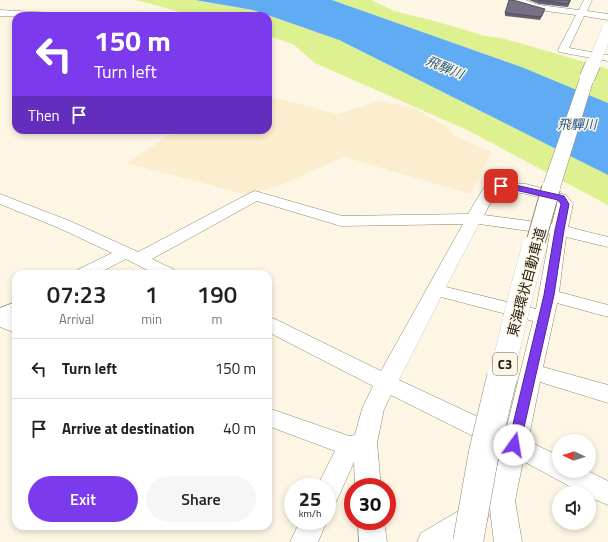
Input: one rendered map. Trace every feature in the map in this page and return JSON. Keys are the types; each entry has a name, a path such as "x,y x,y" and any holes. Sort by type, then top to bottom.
{"main road":[{"path":"0,13 12,14"},
{"name":"東海環状自動車道","path":"468,542 484,452 522,290 554,178 588,75 608,29"}],"street":[{"path":"516,0 545,8 608,17"},
{"path":"545,8 551,0"},
{"path":"588,0 563,50 608,58"},
{"path":"336,479 357,445 386,383 434,290 475,219 490,189 501,186 511,186 561,198 565,204 559,230 549,295 502,501 508,542"},
{"path":"94,270 132,256 255,196 341,221 475,219 559,230 608,242"},
{"path":"0,199 24,208 161,270"},
{"path":"434,290 543,317"},
{"path":"549,295 608,311"},
{"path":"0,316 12,310"},
{"path":"0,320 12,324"},
{"path":"272,326 552,464"},
{"path":"531,371 608,394"},
{"path":"272,418 357,445"},
{"path":"357,445 366,478"},
{"path":"577,478 608,494"},
{"path":"431,542 502,501"},
{"path":"304,542 310,530"},
{"path":"372,530 373,542"}],"shaded area":[{"path":"272,97 337,114 380,101 414,108 447,127 454,136 491,152 471,194 344,157 280,185 248,195 127,163 171,134 272,134"}],"green space":[{"path":"136,0 195,0 259,12 180,12"},
{"path":"332,0 371,0 394,11 485,36 501,38 608,69 608,103 524,68"},
{"path":"272,17 339,40 608,175 608,205 467,130 315,63 293,44 272,37"}],"water":[{"name":"飛驒川","path":"195,0 332,0 524,68 608,103 608,175 339,40 272,17 272,12 259,12"}],"building":[{"path":"509,0 545,9 541,17 505,13"},
{"path":"538,0 570,0 568,4"}],"route":[{"path":"501,186 511,186 561,198 565,204 559,230 549,295 514,445"}],"water label":[{"name":"飛騨川","path":"445,67"}]}
